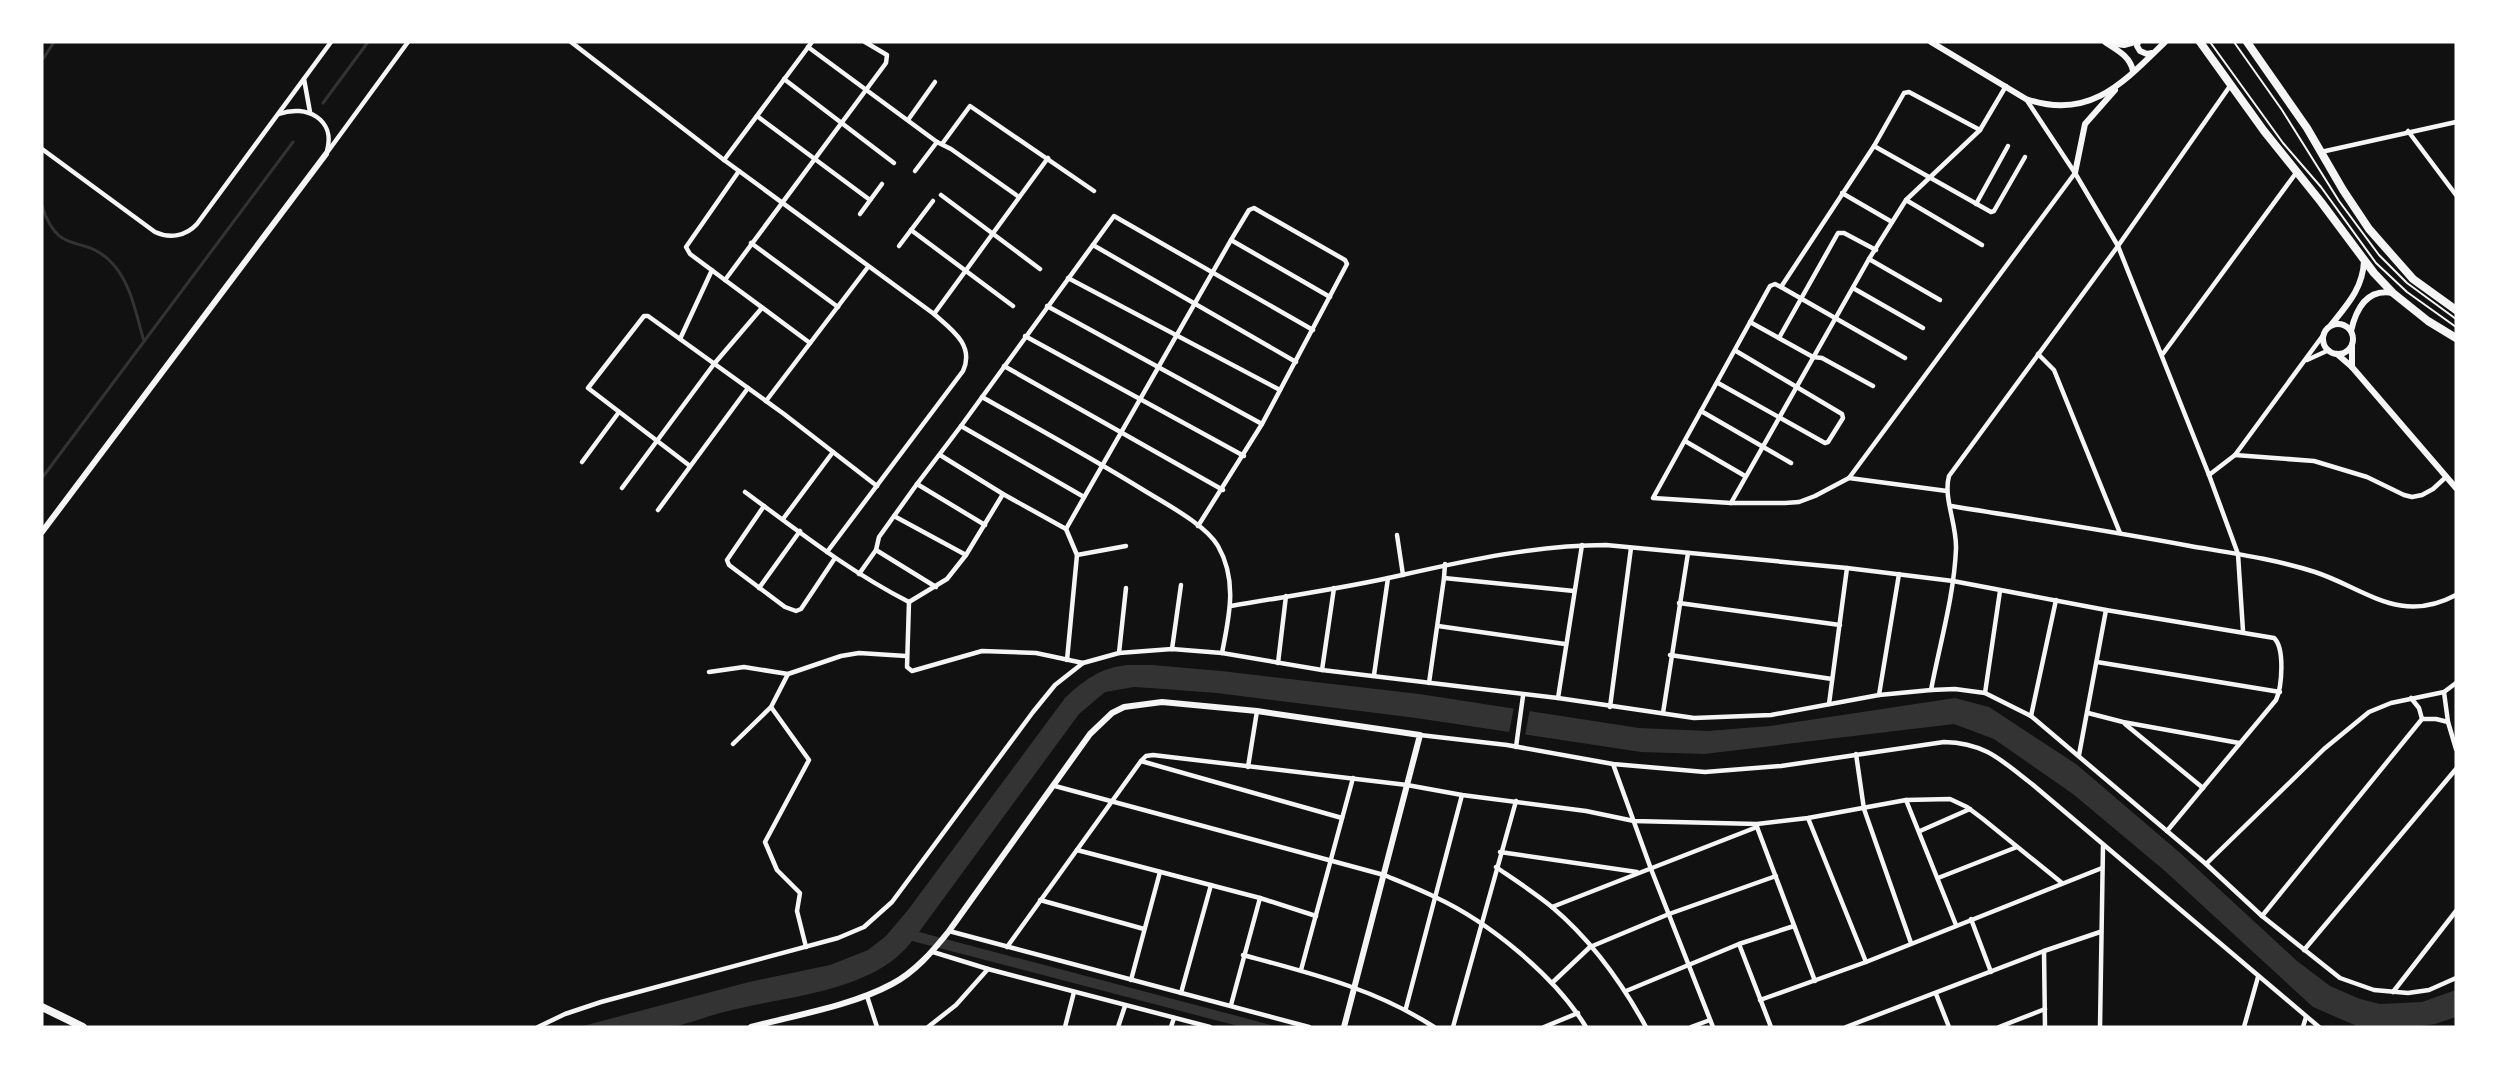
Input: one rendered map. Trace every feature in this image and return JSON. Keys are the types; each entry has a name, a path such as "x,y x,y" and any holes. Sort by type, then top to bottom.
{"highway":[{"path":"42,1007 83,1027"},
{"path":"42,1014 64,1018"}],"main road":[{"path":"2200,42 2230,86 2364,261 2393,293 2427,321 2456,338"},
{"path":"2247,42 2321,152 2343,190 2391,256 2413,279 2456,310"}],"street":[{"path":"42,149 158,234 181,235 197,224 331,42"},
{"path":"42,532 408,42"},
{"path":"571,42 738,171 934,314 962,340 967,362 963,370 826,552"},
{"path":"725,280 888,59 884,53 865,42"},
{"path":"1931,42 2026,99 2043,105 2082,105 2121,84"},
{"path":"2106,42 2124,45 2136,42 2143,54 2155,52"},
{"path":"2106,42 2123,54 2130,62 2133,71"},
{"path":"1905,358 1775,284 1770,286 1653,498 1731,503 1799,502 1849,478 2075,173 2085,124 2133,71 2165,42"},
{"path":"724,160 810,44 939,143 1019,197"},
{"path":"304,79 310,112"},
{"path":"784,79 894,163"},
{"path":"908,120 935,82"},
{"path":"1731,503 1869,260 1906,200 1980,130 2006,86"},
{"path":"1931,690 1953,581 1957,538 1947,491 1952,471 2118,246 2230,86"},
{"path":"1780,287 1874,146 1906,92 1980,130"},
{"path":"2026,99 2075,173 2118,246 2210,475 2238,554 2243,632"},
{"path":"915,171 970,106 1094,191"},
{"path":"279,114 296,110 310,112 321,119 327,130 329,141 326,154"},
{"path":"757,116 870,200"},
{"path":"2321,152 2456,122"},
{"path":"2408,131 2428,162 2456,195"},
{"path":"1874,146 1988,211 1994,211 2025,157"},
{"path":"1976,204 2008,146"},
{"path":"934,314 1048,158"},
{"path":"738,171 686,247 690,254 761,309 810,343"},
{"path":"2162,355 2296,173"},
{"path":"860,214 882,184"},
{"path":"1842,193 1892,222"},
{"path":"940,195 1040,269"},
{"path":"1906,200 1982,244"},
{"path":"899,246 933,201"},
{"path":"1066,529 1212,272 1252,208 1347,261 1347,264 1314,330 1244,456 1198,526"},
{"path":"859,574 876,550 879,537 1114,216 1314,330"},
{"path":"911,230 1013,306"},
{"path":"1779,338 1840,232 1876,250"},
{"path":"1231,240 1330,297"},
{"path":"751,243 838,307"},
{"path":"1093,245 1296,362"},
{"path":"1869,260 1940,300"},
{"path":"2210,475 2235,455 2355,294 2363,276 2364,261"},
{"path":"766,401 868,267"},
{"path":"680,339 712,270"},
{"path":"1068,278 1280,390"},
{"path":"1853,288 1923,328"},
{"path":"2352,367 2351,331 2355,316 2363,303 2379,292 2393,293"},
{"path":"1047,306 1262,424"},
{"path":"622,488 714,364 761,309"},
{"path":"690,466 588,388 642,317 648,316 680,339 877,486"},
{"path":"1750,322 1813,357 1822,358 1874,386"},
{"path":"2330,326 2344,325 2351,331"},
{"path":"2324,334 2324,342 2329,350 2352,367 2456,488"},
{"path":"1025,336 1244,456"},
{"path":"2337,354 2346,352 2352,345"},
{"path":"2307,360 2329,350"},
{"path":"1718,383 1825,443 1828,442 1843,415 1736,351"},
{"path":"2038,354 2054,370 2120,533"},
{"path":"1004,366 1223,490"},
{"path":"658,510 748,388"},
{"path":"982,397 1163,502 1198,526 1215,541 1223,556 1231,587 1231,606 1222,653"},
{"path":"1701,411 1791,463"},
{"path":"582,462 619,412"},
{"path":"961,426 1084,497"},
{"path":"1685,441 1745,476"},
{"path":"783,519 833,452"},
{"path":"940,455 1066,529 1077,555 1067,660"},
{"path":"2235,455 2314,461 2367,477 2404,495 2412,496 2422,495 2433,489 2446,477"},
{"path":"1849,478 1947,491"},
{"path":"917,484 985,525"},
{"path":"745,492 826,552 859,574 909,602"},
{"path":"909,602 947,579 966,555 1003,494"},
{"path":"764,506 727,557 729,565 759,588 785,607 796,611 801,609 835,558"},
{"path":"1951,507 2238,554 2314,572 2370,597 2399,606 2430,606 2456,595"},
{"path":"894,516 966,555"},
{"path":"759,588 800,531"},
{"path":"1397,535 1403,575"},
{"path":"1231,606 1388,578 1445,564 1582,545 1847,568 1953,581 2277,640 2281,673 2280,692 2270,709 2167,831"},
{"path":"1558,698 1582,545"},
{"path":"1077,555 1126,546"},
{"path":"1610,707 1631,548"},
{"path":"876,550 936,587"},
{"path":"1663,713 1670,655 1688,553"},
{"path":"1429,683 1445,564"},
{"path":"1829,704 1847,568"},
{"path":"1879,695 1899,574"},
{"path":"1374,675 1388,578"},
{"path":"1444,578 1574,591"},
{"path":"1172,649 1181,585"},
{"path":"1119,653 1126,588"},
{"path":"1322,670 1334,588"},
{"path":"1985,693 2000,591"},
{"path":"1278,663 1286,596"},
{"path":"2031,716 2056,600"},
{"path":"909,602 906,656 907,667 910,670 982,651 1036,653 1083,663"},
{"path":"1679,603 1840,625"},
{"path":"2079,754 2106,610"},
{"path":"1438,626 1565,644"},
{"path":"538,1027 565,1014 601,1002 838,938 864,927 892,902 1055,685 1083,663 1119,653 1172,649 1222,653 1322,670 1523,696 1558,698 1694,718 1771,715 1879,695 1931,690 1955,689 1985,693 2031,716 2079,754 2206,864 2262,916 2334,973 2355,985 2393,992 2419,992 2456,978"},
{"path":"709,672 744,667 788,674 850,654 906,656"},
{"path":"1670,655 1832,679"},
{"path":"2097,662 2280,692"},
{"path":"733,744 771,707 788,674"},
{"path":"2206,864 2316,756 2360,719 2378,706 2445,692 2456,683"},
{"path":"2445,692 2448,722 2456,748"},
{"path":"1516,747 1523,696"},
{"path":"2411,698 2419,708 2422,719"},
{"path":"751,1027 867,996 909,974 934,950 947,933 1055,786 1090,734 1112,713 1124,707 1162,702 1257,711 1516,747 1613,764 1705,772 1781,766 1944,742 1965,742 1979,747 2008,765 2258,978 2319,1027"},
{"path":"771,707 809,760 765,842 777,870 800,892 797,911 806,947"},
{"path":"1248,766 1257,711"},
{"path":"2088,713 2123,722 2240,743"},
{"path":"2422,719 2448,722"},
{"path":"2262,916 2422,719"},
{"path":"2123,722 2203,788"},
{"path":"1344,1027 1420,735"},
{"path":"1856,754 1864,809 1911,943"},
{"path":"1007,947 1146,756 1163,756 1407,785 1462,795 1586,811 1634,821 1757,825 1906,801 1950,799 1971,809 2062,884"},
{"path":"1141,761 1342,818"},
{"path":"1613,764 1713,1027"},
{"path":"2304,950 2456,770"},
{"path":"1301,970 1353,778"},
{"path":"1055,786 1384,875 1436,897 1481,923 1553,982 1578,1013 1586,1027"},
{"path":"1406,1008 1462,795"},
{"path":"1453,1027 1516,801"},
{"path":"1906,801 1920,831 1956,926"},
{"path":"1920,831 1971,809"},
{"path":"1809,818 1866,962"},
{"path":"1552,907 1757,825"},
{"path":"1757,825 1815,981"},
{"path":"2100,1027 2103,846"},
{"path":"1938,878 2017,847"},
{"path":"1077,850 1260,898 1316,916"},
{"path":"1500,852 1640,872"},
{"path":"1496,867 1552,907 1590,947 1626,991 1646,1027"},
{"path":"1760,1000 1866,962 2102,868"},
{"path":"1131,980 1160,872"},
{"path":"1553,982 1590,947 1669,914 1776,876"},
{"path":"1181,993 1211,885"},
{"path":"1231,1005 1260,898"},
{"path":"1040,900 1144,929"},
{"path":"2393,992 2456,911"},
{"path":"1971,920 1991,972"},
{"path":"1626,991 1739,944 1794,926"},
{"path":"1846,1027 2044,951 2100,932"},
{"path":"947,933 1309,1027"},
{"path":"1739,944 1772,1027"},
{"path":"934,950 988,969 1210,1027"},
{"path":"2044,951 2045,1027"},
{"path":"1243,955 1355,987 1406,1008 1434,1027"},
{"path":"928,1027 956,1005 988,969"},
{"path":"2244,1027 2258,978"},
{"path":"1065,1027 1074,992"},
{"path":"1936,994 1949,1027"},
{"path":"867,996 877,1027"},
{"path":"1118,1027 1125,1006"},
{"path":"1999,1027 2045,1010"},
{"path":"1544,1027 1578,1013"},
{"path":"2303,1027 2306,1017"},
{"path":"1172,1027 1174,1018"},
{"path":"1691,1027 1710,1020"}],"lane":[{"path":"2210,42 2283,143 2321,187 2376,263 2407,292 2456,327"},
{"path":"2234,42 2282,110 2340,201 2379,255 2401,278 2456,319"}],"shaded area":[{"path":"1127,665 1221,671 1419,694 1639,728 1708,731 1770,726 1955,698 1989,707 2076,764 2179,852 2297,961 2330,986 2360,999 2380,1004 2422,1002 2456,990 2456,1017 2435,1024 2413,1027 2359,1027 2313,1007 2165,871 2073,794 1994,739 1954,724 1704,754 1641,752 1416,718 1217,693 1134,687 1105,692 1079,714 919,932 1279,1027 1242,1027 912,941 896,958 875,971 828,990 728,1011 671,1027 638,1029 579,1027 749,982 830,965 868,950 886,936 908,910 1065,698 1093,676"}],"pier":[{"path":"1514,707 1530,709 1525,736 1509,733"}],"waterway":[{"path":"43,59 54,42"},
{"path":"323,103 368,42"},
{"path":"42,478 293,142"},
{"path":"42,206 56,233 72,243 100,253 117,269 128,288 144,341"}]}
